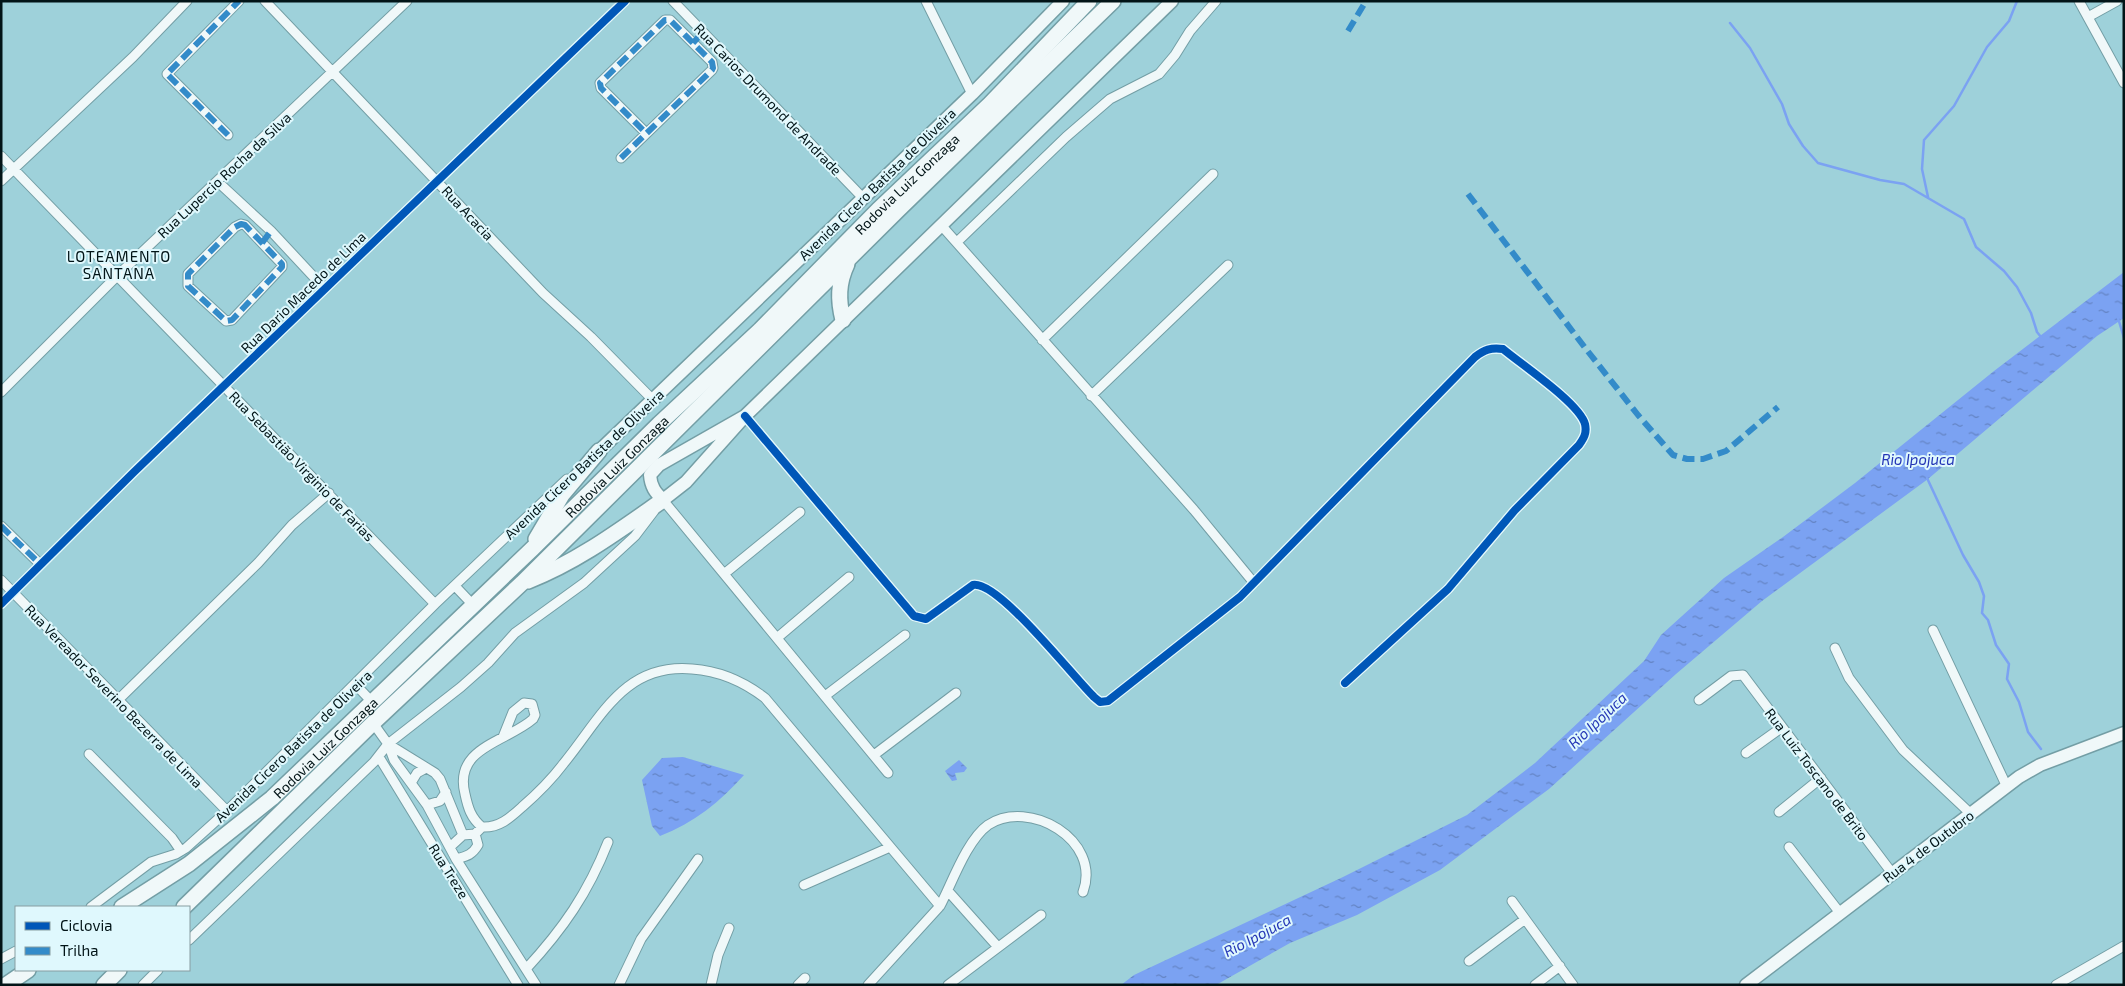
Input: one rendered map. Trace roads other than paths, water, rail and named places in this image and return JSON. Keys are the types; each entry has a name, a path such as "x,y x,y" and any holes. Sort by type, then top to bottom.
{"highway":[{"name":"Rodovia Luiz Gonzaga","path":"124,906 189,864 272,798 532,549 659,424 760,330 878,210 990,104 1089,1"},
{"name":"Rodovia Luiz Gonzaga","path":"185,906 372,723 522,583 1113,1"},
{"path":"843,320 839,303 839,291 842,274 850,258"},
{"path":"532,549 542,526 562,494 599,451"},
{"path":"522,583 551,572 601,543 660,502"},
{"path":"6,985 27,971"},
{"path":"104,985 118,971"}],"main road":[{"name":"Avenida Cicero Batista de Oliveira","path":"599,451 972,94 1063,1"},
{"path":"745,416 658,465 650,476 651,485 660,502 686,482 745,416 1172,1"},
{"name":"Rua 4 de Outubro","path":"1754,982 1840,912 2006,787 2040,765 2124,733"}],"street":[{"path":"1,182 133,57 187,1"},
{"path":"228,135 167,74 238,1"},
{"name":"Rua Acacia","path":"265,1 543,293 591,337 653,400"},
{"name":"Rua Lupercio Rocha da Silva","path":"1,392 118,275 218,182 406,1"},
{"name":"Rua Dario Macedo de Lima","path":"1,604 437,180 625,1"},
{"name":"Rua Carios Drumond de Andrade","path":"673,1 863,198"},
{"path":"926,1 972,94"},
{"path":"956,242 1066,137 1110,99 1150,81 1159,74 1176,55 1190,31 1216,1"},
{"path":"2079,1 2124,83"},
{"path":"2088,17 2117,1"},
{"path":"621,158 713,68 712,62 673,21 666,20 601,80 601,88 646,133"},
{"path":"693,42 703,32"},
{"name":"Rua Sebastião Virginio de Farias","path":"1,156 435,604"},
{"path":"1042,340 1214,174"},
{"path":"218,182 272,231 325,289"},
{"path":"244,224 262,243 282,264 281,271 232,320 222,320 188,286 188,274 238,225 244,224"},
{"path":"941,224 1091,396 1194,510 1254,583"},
{"path":"262,243 272,231"},
{"path":"1091,396 1228,266"},
{"path":"745,416 914,616 926,619 978,584 986,588 1019,615 1100,702 1108,701 1118,694 1254,583 1484,350 1494,347 1503,349 1574,406 1586,425 1585,436 1579,445 1515,510 1448,589 1345,683"},
{"name":"Avenida Cicero Batista de Oliveira","path":"92,906 151,862 181,851 227,811 356,685 435,604 599,451"},
{"path":"118,700 258,563 292,525 329,493"},
{"path":"190,939 379,757 388,744 461,687 488,663 515,633 584,583 636,536 660,502 724,574 888,772"},
{"path":"724,574 800,512"},
{"path":"1,526 40,564"},
{"path":"777,638 850,577"},
{"name":"Rua Vereador Severino Bezerra de Lima","path":"1,580 227,811"},
{"path":"455,586 473,605"},
{"path":"1933,630 2006,787"},
{"path":"825,696 905,635"},
{"path":"1835,648 1849,678 1903,750 1971,814"},
{"path":"503,737 467,763 463,774 468,809 473,820 482,827 490,828 509,819 531,799 564,764 598,715 626,687 651,672 677,668 705,670 725,675 750,686 765,698 888,848 940,906"},
{"name":"Rua Luiz Toscano de Brito","path":"1699,700 1731,676 1743,675 1781,728 1892,873"},
{"path":"356,685 372,702"},
{"path":"874,755 956,693"},
{"path":"372,723 388,744 394,760 427,805 456,858 536,985"},
{"path":"1746,753 1781,728"},
{"path":"388,744 440,779 463,835"},
{"path":"89,754 172,838 181,851"},
{"name":"Rua Treze","path":"379,757 518,985"},
{"path":"411,783 417,773 426,768"},
{"path":"1779,812 1821,778"},
{"path":"427,805 440,801 446,792"},
{"path":"868,985 940,906 973,842 988,826 1003,818 1019,816 1035,819 1052,826 1074,841 1085,859 1088,872 1083,892"},
{"path":"450,848 463,835 475,834 482,827"},
{"path":"456,858 468,856 474,852 478,845 475,834"},
{"path":"526,968 567,921 586,891 608,842"},
{"path":"1789,847 1840,912"},
{"path":"804,885 888,848"},
{"path":"618,985 641,939 698,859"},
{"path":"948,892 998,947"},
{"path":"1512,902 1573,985"},
{"path":"948,985 1041,915"},
{"path":"1469,961 1524,920"},
{"path":"711,985 718,955 729,928"},
{"path":"2056,985 2124,946"},
{"path":"1,959 15,952"},
{"path":"1535,985 1560,966"},
{"path":"143,985 157,971"}],"water":[{"name":"Rio Ipojuca","path":"2124,272 2124,318 2097,336 1928,479 1762,601 1676,674 1549,789 1440,870 1357,915 1290,943 1216,985 1121,985 1134,975 1343,877 1467,815 1535,763 1644,661 1661,635 1724,578 1855,483 1994,371"},
{"path":"683,757 744,775 706,811 684,825 660,836 652,826 642,780 662,758"},
{"path":"959,760 967,768 964,772 955,773 957,780 952,781 945,771"}],"waterway":[{"path":"1928,197 1922,169 1924,140 1954,106 1987,47 2009,21 2017,1"},
{"path":"1730,23 1750,48 1782,104 1789,124 1803,146 1818,163 1880,180 1904,184 1964,219 1976,247 2004,271 2017,287 2041,337"},
{"path":"2118,318 2124,338"},
{"path":"1927,478 1963,555 1979,582 1984,596 1982,613 1988,620 1996,645 2009,664 2007,679 2019,702 2028,732 2041,749"}],"district":[{"name":"LOTEAMENTO SANTANA","path":"119,264"}]}
